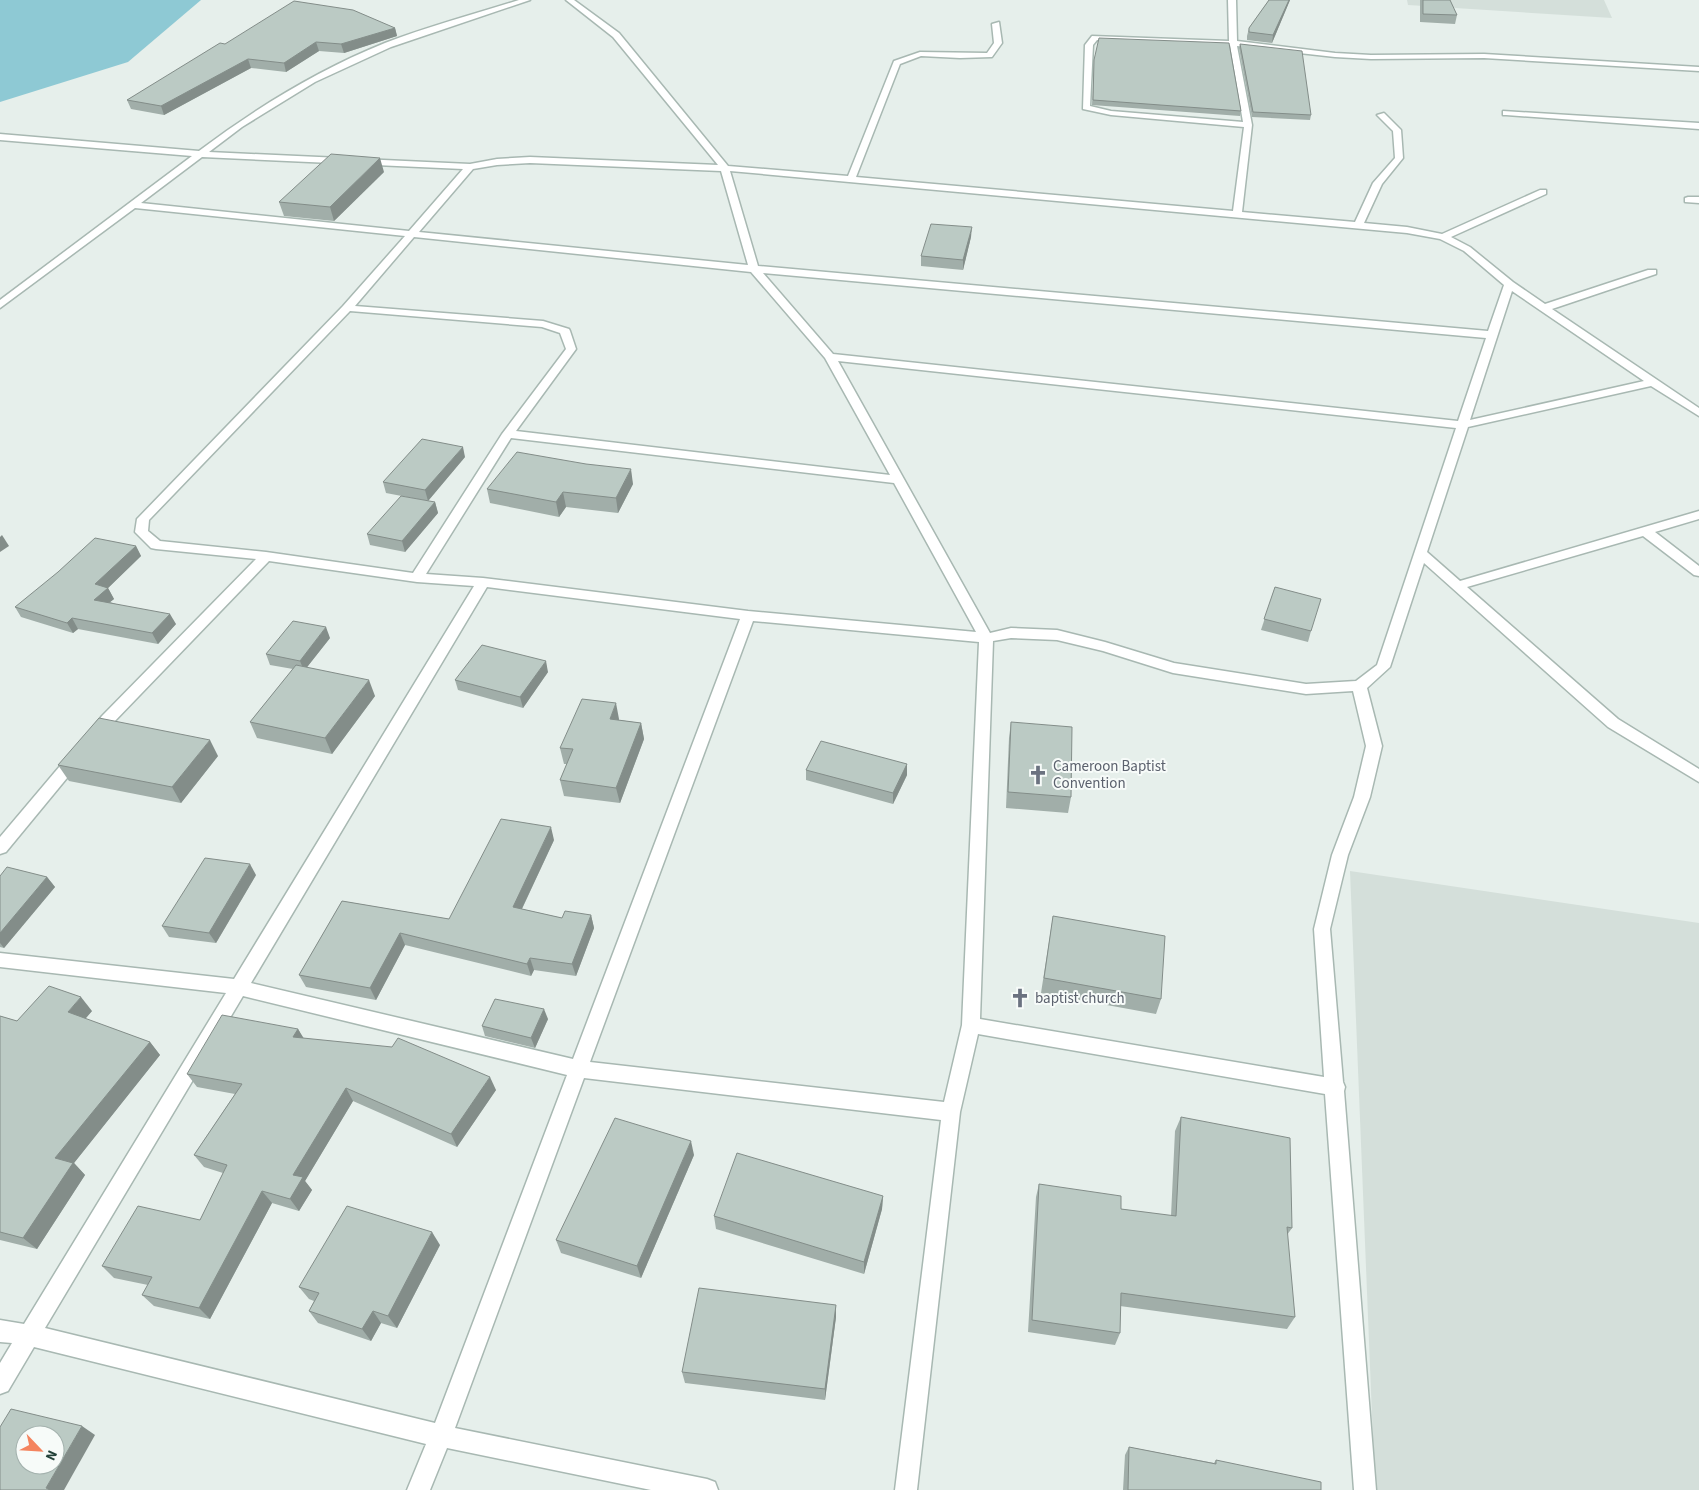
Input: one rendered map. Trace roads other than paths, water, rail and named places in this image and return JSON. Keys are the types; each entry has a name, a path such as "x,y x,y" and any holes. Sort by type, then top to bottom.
{"street":[{"path":"0,305 239,126 312,80 388,45 526,0"},
{"path":"570,0 616,35 726,168 754,269 830,357 986,638 972,1025 951,1112 906,1490"},
{"path":"1232,0 1233,43 1248,125 1237,215"},
{"path":"851,179 897,62 920,54 989,55 998,43 996,24"},
{"path":"1248,125 1110,113 1086,107 1089,45 1096,38 1233,43 1353,56 1414,58 1484,56 1699,69"},
{"path":"1506,113 1699,126"},
{"path":"1358,226 1378,183 1399,158 1397,130 1381,115"},
{"path":"0,137 201,154 470,167 498,162 530,160 726,168 1407,230 1443,237 1467,249 1509,284 1699,413"},
{"path":"470,167 347,308 144,519 140,532 156,545 266,556 417,578 483,582 748,616 986,638 1011,633 1057,635 1105,647 1172,668 1306,689 1359,686 1383,668 1509,284"},
{"path":"1443,237 1543,192"},
{"path":"1688,200 1699,200"},
{"path":"133,205 754,269 1492,335"},
{"path":"1544,308 1652,272"},
{"path":"347,308 543,324 564,331 572,349 508,434 417,578"},
{"path":"830,357 1463,425 1653,382"},
{"path":"508,434 898,480"},
{"path":"1457,586 1699,515"},
{"path":"1646,531 1699,572"},
{"path":"1420,554 1613,723 1699,776"},
{"path":"0,848 107,720 266,556"},
{"path":"0,1383 483,582"},
{"path":"418,1490 440,1436 748,616"},
{"path":"1359,686 1374,746 1362,797 1340,855 1322,929 1336,1087 1366,1490"},
{"path":"0,960 238,987 578,1069 951,1112"},
{"path":"972,1025 1336,1087"},
{"path":"0,1331 28,1335 440,1436 707,1490"}],"water":[{"path":"0,0 201,0 128,62 0,102"}],"place":[{"name":"Cameroon Baptist Convention","path":"1038,775"},
{"name":"baptist church","path":"1020,998"}]}
